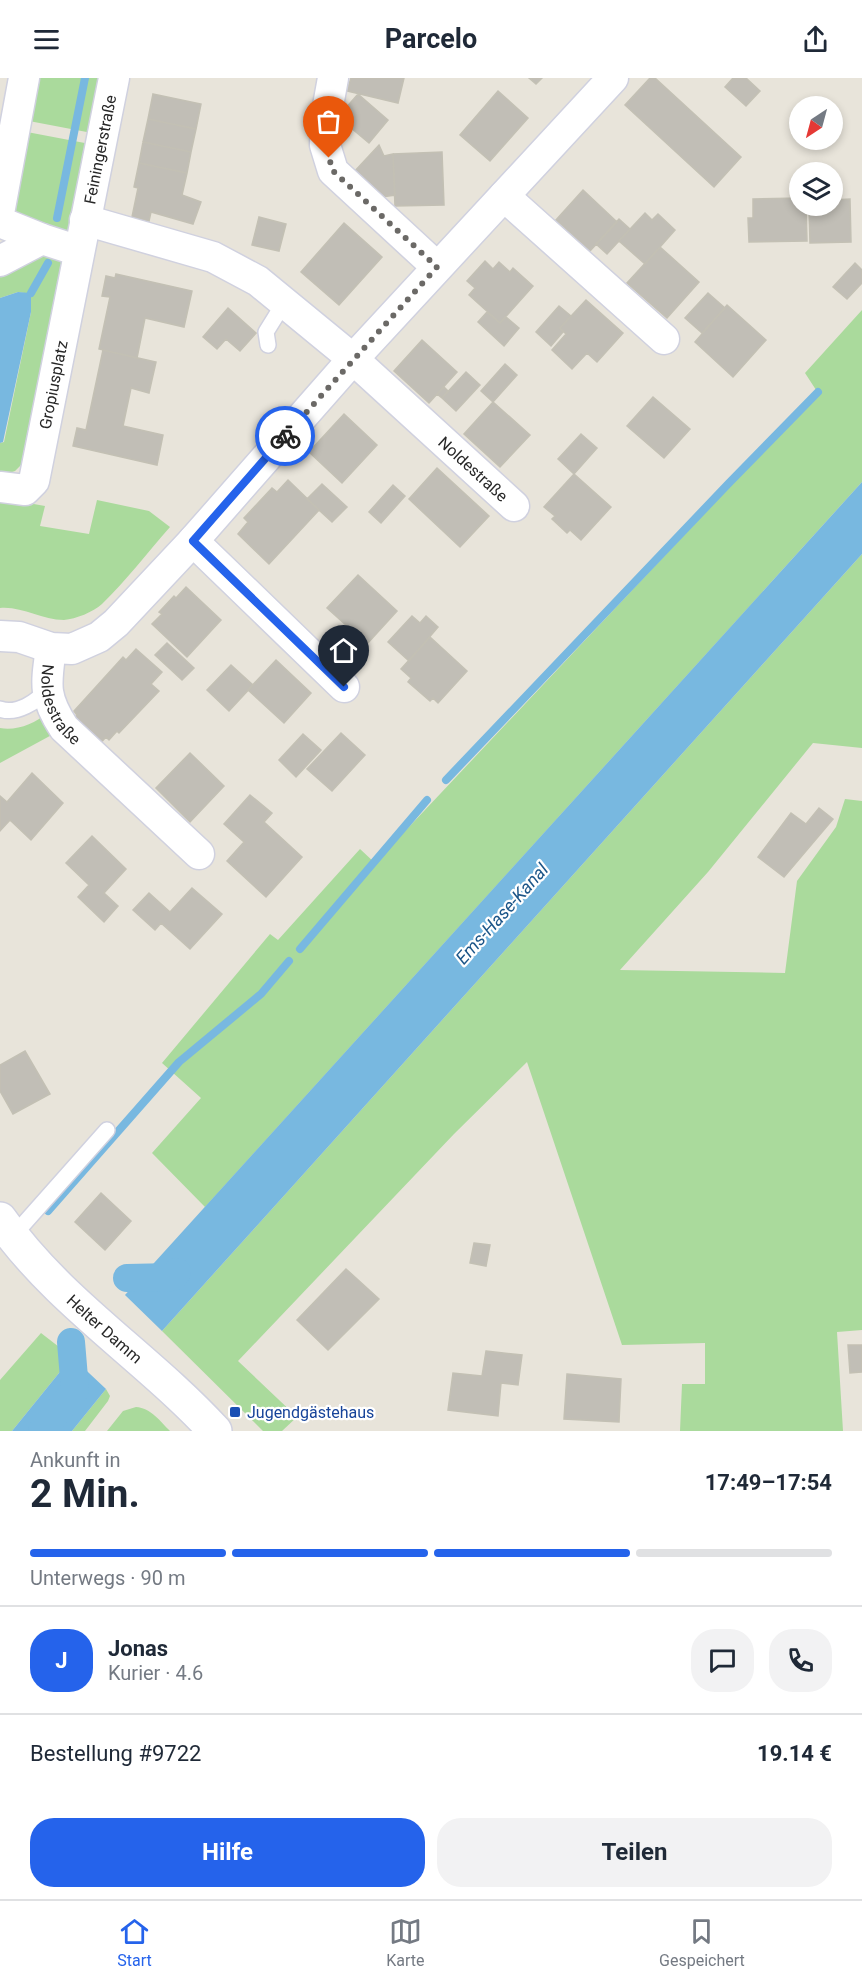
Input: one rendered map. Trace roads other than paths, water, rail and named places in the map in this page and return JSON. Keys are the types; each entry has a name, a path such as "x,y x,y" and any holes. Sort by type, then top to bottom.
{"street":[{"path":"0,208 7,135 24,78"},
{"name":"Feiningerstraße","path":"86,220 114,78"},
{"path":"333,78 326,117 325,145 333,171 437,267"},
{"name":"Noldestraße","path":"199,855 64,728 54,712 46,689 51,648 72,649 99,637 116,623 193,541 353,359 613,78"},
{"path":"504,196 664,339"},
{"name":"Gropiusplatz","path":"0,487 25,490 34,481 86,220"},
{"name":"Noldestraße","path":"86,220 213,257 258,281 353,359 514,506"},
{"path":"0,222 80,251"},
{"path":"0,261 42,239"},
{"path":"193,541 344,687"},
{"path":"0,636 19,637 51,648"},
{"name":"Helter Damm","path":"6,1228 67,1295 148,1366 215,1431"}],"lane":[{"path":"268,345 266,332 284,303"},
{"path":"0,709 5,711 32,704 41,698 46,689"},
{"path":"6,1228 107,1130"}],"water":[{"path":"18,292 31,293 31,312 3,442 0,443 0,298"},
{"path":"862,482 862,554 162,1331 125,1295"},
{"path":"72,1357 106,1389 72,1431 12,1431"}],"waterway":[{"path":"57,218 85,78"},
{"path":"31,293 48,263"},
{"path":"446,780 818,392"},
{"path":"300,949 427,800"},
{"path":"48,1211 179,1062 261,994 289,961"},
{"name":"Ems-Hase-Kanal","path":"127,1278 173,1277 177,1272"},
{"name":"Ems-Hase-Kanal","path":"42,1431 75,1390 71,1342"}],"place":[{"name":"Jugendgästehaus","path":"235,1412"}]}
